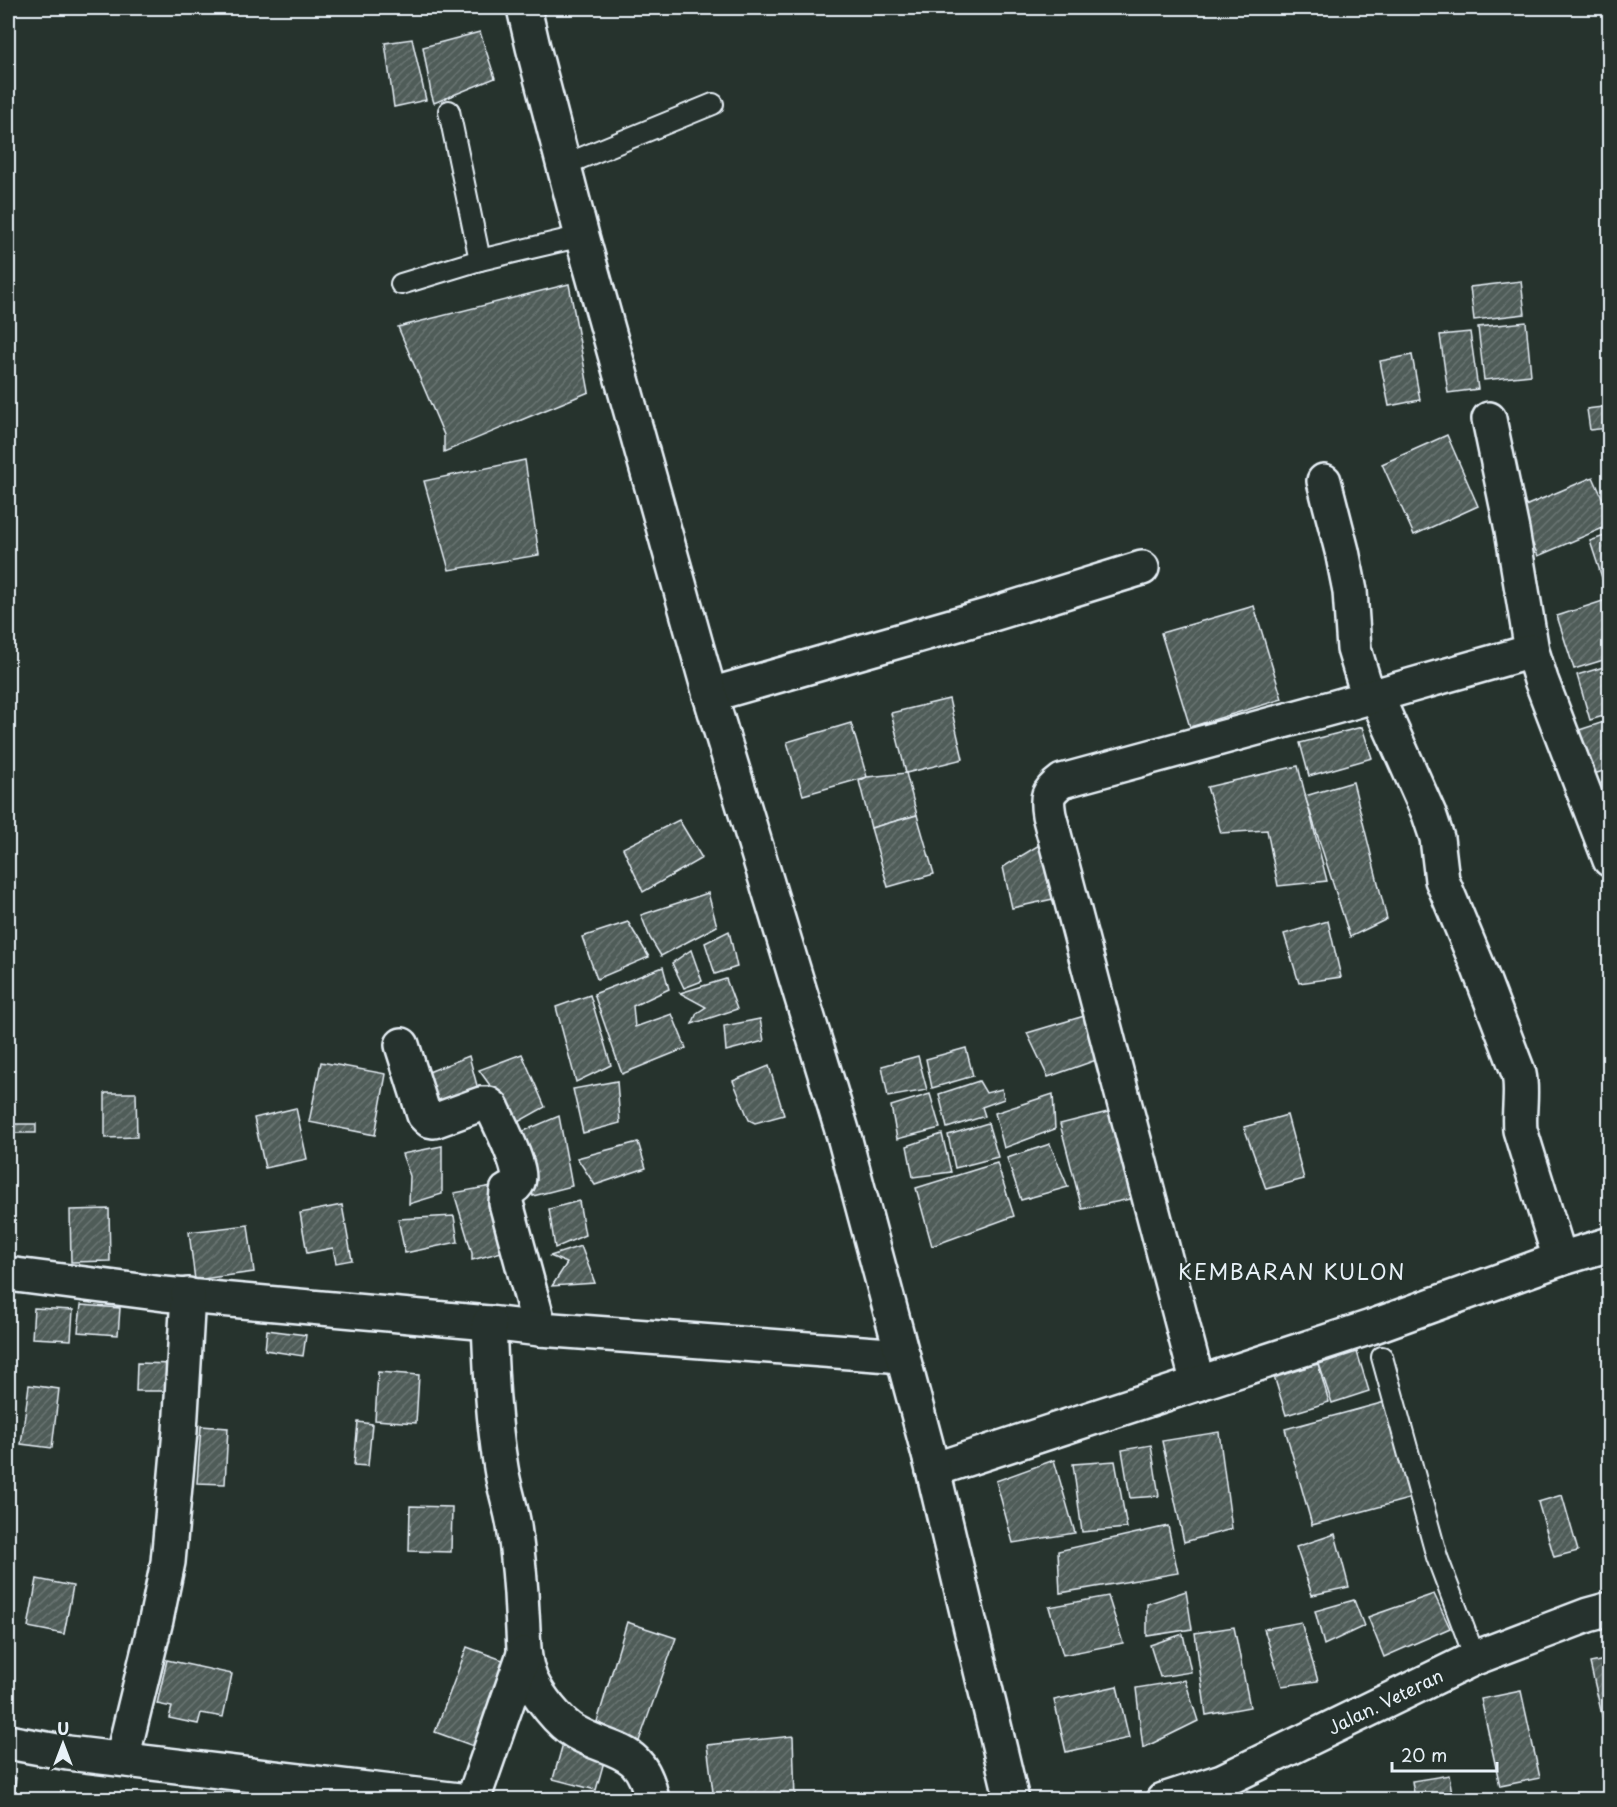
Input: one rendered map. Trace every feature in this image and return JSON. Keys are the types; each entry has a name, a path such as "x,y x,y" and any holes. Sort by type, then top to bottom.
{"street":[{"path":"524,8 582,236 710,695 845,1140 933,1470 1012,1800"},
{"path":"1489,419 1512,530 1532,651 1610,860"},
{"path":"1324,481 1350,591 1354,648 1373,696 1429,814 1437,838 1442,880 1519,1074 1520,1130 1560,1259"},
{"path":"710,695 993,614 1142,568"},
{"path":"1198,1384 1049,815 1048,795 1052,788 1062,781 1532,651"},
{"path":"402,1045 424,1115 429,1120 434,1121 481,1104 488,1104 492,1107 513,1153 519,1175 516,1186 507,1191 506,1203 540,1329"},
{"path":"933,1470 1371,1327 1560,1259 1610,1244"},
{"path":"8,1274 188,1295 540,1329 903,1356"},
{"path":"122,1759 168,1562 180,1431 188,1295"},
{"path":"489,1323 492,1402 501,1469 514,1524 524,1654 531,1680 545,1704 574,1732 623,1752 638,1765 649,1785 652,1800"},
{"name":"Jalan. Veteran","path":"1163,1800 1225,1790 1475,1658 1588,1615 1610,1609"},
{"path":"473,1800 524,1654"},
{"path":"8,1742 68,1753 459,1800"}],"lane":[{"path":"564,165 713,104"},
{"path":"448,111 480,260"},
{"path":"401,284 480,260 582,236"},
{"path":"1382,1357 1437,1557 1475,1658"}],"building":[{"path":"480,32 495,78 434,103 423,47"},
{"path":"412,39 426,100 394,107 385,43"},
{"path":"1521,281 1525,314 1474,320 1470,287"},
{"path":"569,284 589,392 444,452 444,435 398,327"},
{"path":"1526,322 1531,375 1484,380 1478,327"},
{"path":"1470,332 1478,389 1448,393 1440,335"},
{"path":"1412,355 1420,400 1389,406 1380,361"},
{"path":"1610,406 1610,438 1608,428 1590,430 1587,409"},
{"path":"1447,435 1478,506 1414,535 1382,464"},
{"path":"525,460 539,555 449,570 424,481"},
{"path":"1593,477 1610,515 1610,525 1538,556 1518,509"},
{"path":"1610,534 1610,658 1574,669 1557,616 1609,599 1590,541"},
{"path":"1254,606 1282,699 1190,727 1161,633"},
{"path":"1610,665 1610,714 1590,720 1577,675"},
{"path":"949,699 963,759 906,773 891,713"},
{"path":"1610,720 1610,769 1587,776 1573,732"},
{"path":"851,723 867,777 803,795 787,742"},
{"path":"1362,727 1372,758 1309,776 1300,743"},
{"path":"1298,766 1327,881 1278,886 1267,830 1221,833 1207,787"},
{"path":"906,773 917,815 871,828 859,781 867,777"},
{"path":"1610,780 1610,797 1602,783"},
{"path":"1353,782 1387,919 1350,937 1305,796"},
{"path":"917,815 934,874 888,887 871,828"},
{"path":"679,820 702,858 643,892 623,848"},
{"path":"1039,845 1071,895 1012,908 1003,867"},
{"path":"708,893 717,926 661,956 650,938 641,915"},
{"path":"1328,921 1341,977 1299,983 1284,934"},
{"path":"628,922 649,957 597,979 582,937"},
{"path":"729,931 737,967 715,974 705,943"},
{"path":"691,950 702,981 684,988 672,963"},
{"path":"663,967 669,989 633,1006 635,1027 672,1014 686,1048 622,1074 594,994"},
{"path":"726,979 737,1009 692,1024 697,1013 706,1007 680,993"},
{"path":"590,995 611,1065 576,1082 556,1007"},
{"path":"1091,1014 1102,1058 1048,1077 1027,1033"},
{"path":"760,1019 764,1041 726,1051 724,1026"},
{"path":"966,1048 973,1076 932,1088 926,1059"},
{"path":"522,1054 545,1107 509,1127 512,1116 479,1070"},
{"path":"469,1056 479,1093 435,1111 421,1075"},
{"path":"918,1056 927,1090 888,1097 882,1066"},
{"path":"321,1062 386,1074 375,1135 309,1122"},
{"path":"769,1066 784,1115 755,1123 749,1120 733,1081"},
{"path":"617,1081 620,1123 583,1133 573,1089"},
{"path":"979,1081 986,1093 1002,1089 1004,1099 982,1107 985,1116 947,1128 939,1094"},
{"path":"105,1093 136,1093 137,1137 105,1138"},
{"path":"930,1094 940,1128 897,1139 891,1106"},
{"path":"1053,1094 1055,1129 1004,1148 995,1113"},
{"path":"296,1108 307,1159 265,1168 254,1118"},
{"path":"1112,1111 1135,1198 1082,1209 1060,1124"},
{"path":"1287,1115 1304,1179 1266,1189 1244,1127"},
{"path":"559,1116 572,1186 533,1196 519,1133"},
{"path":"988,1123 998,1157 955,1168 948,1135"},
{"path":"10,1124 36,1124 36,1133 10,1133"},
{"path":"942,1134 951,1172 913,1177 907,1146"},
{"path":"638,1142 646,1168 595,1185 577,1158"},
{"path":"1050,1144 1068,1187 1021,1200 1007,1158"},
{"path":"442,1146 442,1194 409,1204 410,1176 402,1154"},
{"path":"997,1163 1014,1216 932,1246 916,1188"},
{"path":"491,1186 509,1250 472,1260 472,1253 454,1193"},
{"path":"579,1201 585,1235 555,1248 549,1209"},
{"path":"342,1205 352,1260 336,1263 333,1248 307,1253 300,1213"},
{"path":"109,1209 110,1261 71,1262 70,1210"},
{"path":"454,1216 458,1242 405,1253 398,1219"},
{"path":"248,1225 254,1272 195,1280 189,1232"},
{"path":"581,1246 595,1283 552,1286 567,1263 550,1256"},
{"path":"81,1305 120,1308 118,1335 78,1332"},
{"path":"34,1308 73,1310 71,1340 32,1338"},
{"path":"267,1330 306,1335 303,1356 265,1350"},
{"path":"1357,1352 1369,1391 1332,1403 1319,1364"},
{"path":"137,1363 175,1364 175,1391 136,1391"},
{"path":"1318,1364 1329,1402 1286,1415 1274,1376"},
{"path":"378,1372 419,1375 416,1423 375,1420"},
{"path":"29,1385 59,1389 52,1448 21,1444"},
{"path":"1385,1402 1412,1498 1312,1525 1285,1429"},
{"path":"358,1422 372,1424 368,1466 354,1465"},
{"path":"201,1426 228,1428 225,1484 197,1483"},
{"path":"1219,1432 1232,1529 1184,1542 1162,1441"},
{"path":"1151,1445 1159,1496 1130,1498 1122,1450"},
{"path":"1054,1460 1075,1533 1013,1543 996,1481"},
{"path":"1115,1461 1127,1528 1082,1532 1073,1464"},
{"path":"1562,1495 1578,1551 1554,1557 1538,1502"},
{"path":"410,1506 452,1507 451,1552 409,1551"},
{"path":"1168,1526 1178,1573 1060,1593 1058,1551"},
{"path":"1335,1534 1349,1587 1312,1595 1296,1547"},
{"path":"37,1579 73,1586 64,1634 28,1627"},
{"path":"1186,1591 1192,1629 1147,1636 1147,1604"},
{"path":"1434,1594 1450,1628 1384,1657 1368,1617"},
{"path":"1108,1596 1123,1643 1063,1655 1049,1607"},
{"path":"1354,1600 1364,1626 1324,1645 1315,1611"},
{"path":"627,1622 676,1638 638,1744 597,1722"},
{"path":"1301,1622 1318,1681 1282,1686 1264,1629"},
{"path":"1234,1627 1250,1707 1206,1715 1195,1633"},
{"path":"1183,1634 1191,1672 1160,1677 1150,1645"},
{"path":"8,1635 13,1636 8,1661"},
{"path":"467,1647 522,1667 490,1752 435,1732"},
{"path":"1610,1659 1610,1750 1590,1663"},
{"path":"167,1660 232,1674 223,1717 201,1713 198,1724 169,1718 172,1707 157,1704"},
{"path":"1185,1680 1198,1721 1143,1748 1136,1688"},
{"path":"1117,1686 1129,1738 1066,1752 1054,1700"},
{"path":"1521,1691 1540,1778 1500,1786 1481,1699"},
{"path":"793,1736 795,1800 714,1800 707,1745"},
{"path":"564,1740 607,1751 596,1790 553,1779"},
{"path":"1449,1775 1453,1800 1415,1800 1412,1781"},
{"path":"8,1777 16,1778 13,1800 8,1800"},
{"path":"37,1796 58,1800 37,1800"}],"district":[{"name":"KEMBARAN KULON","path":"1292,1271"}]}
